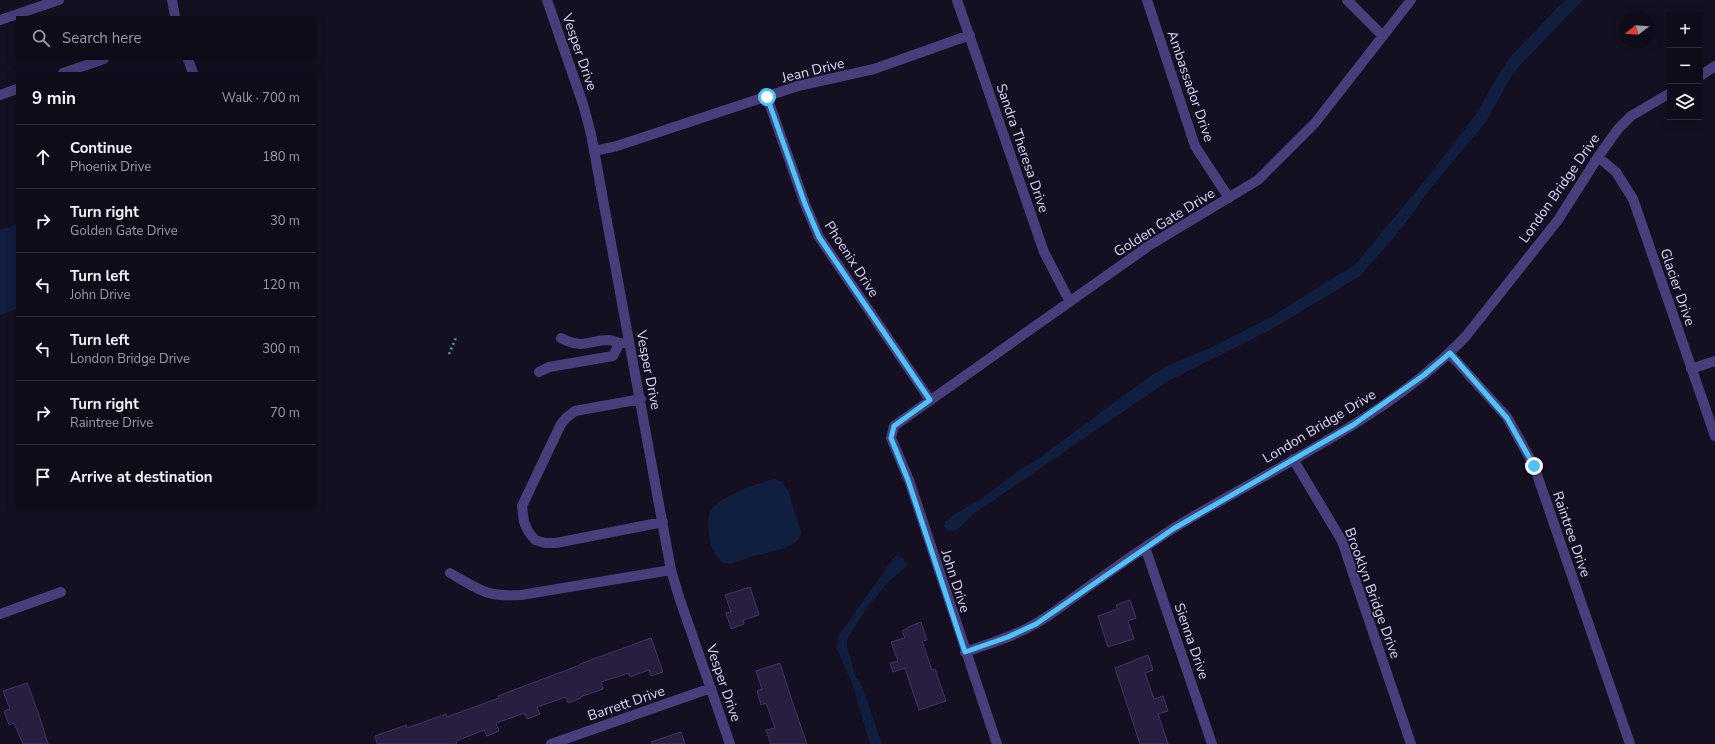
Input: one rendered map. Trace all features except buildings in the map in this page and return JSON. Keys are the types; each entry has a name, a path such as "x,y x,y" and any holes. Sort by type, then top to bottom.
{"street":[{"path":"0,20 59,0"},
{"path":"172,0 175,16"},
{"name":"Vesper Drive","path":"547,0 583,104 594,151 641,399 671,570 730,744"},
{"name":"Sandra Theresa Drive","path":"957,0 1044,252 1070,302"},
{"name":"Ambassador Drive","path":"1147,0 1195,146 1229,198"},
{"path":"1347,0 1383,36"},
{"name":"Golden Gate Drive","path":"894,426 1150,245 1258,180 1315,123 1411,0"},
{"name":"Jean Drive","path":"594,151 617,146 798,86 874,69 970,36"},
{"path":"66,72 101,60"},
{"path":"188,60 193,72"},
{"path":"1703,74 1715,66"},
{"path":"0,95 16,89"},
{"name":"London Bridge Drive","path":"965,652 1008,637 1036,624 1145,547 1197,514 1353,425 1424,375 1450,353 1466,336 1558,220 1598,157 1625,121 1667,95"},
{"name":"Phoenix Drive","path":"767,97 805,204 819,237 930,400"},
{"name":"Glacier Drive","path":"1598,157 1616,172 1632,199 1715,436"},
{"path":"561,338 579,345 610,339 619,344 630,342"},
{"path":"539,372 550,367 613,356 619,344"},
{"name":"Raintree Drive","path":"1450,353 1507,418 1534,466 1630,744"},
{"path":"1691,369 1715,361"},
{"path":"641,399 575,411 566,418 561,424 526,496 522,506 524,522 528,531 535,540 545,543 556,543 663,522"},
{"name":"John Drive","path":"894,426 891,438 908,480 997,744"},
{"name":"Brooklyn Bridge Drive","path":"1293,459 1342,541 1411,744"},
{"name":"Sienna Drive","path":"1145,547 1212,744"},
{"path":"450,573 485,593 503,596 521,595 671,570"},
{"path":"0,614 61,592"},
{"name":"Barrett Drive","path":"551,744 711,688"}],"path":[{"path":"449,354 456,338"}],"water":[{"path":"1565,0 1583,0 1512,75 1486,122 1433,185 1401,229 1360,276 1270,330 1165,383 975,513 957,530 948,531 944,526 946,521 953,515 980,500 1149,377 1169,365 1210,348 1271,317 1354,266 1423,183 1477,113 1495,80 1512,55"},
{"path":"16,224 16,309 0,315 0,230"},
{"path":"774,479 781,481 788,490 801,533 799,538 789,546 782,549 733,563 725,563 719,559 714,552 711,543 708,524 711,510 731,495 749,487"},
{"path":"895,556 902,557 906,563 906,567 889,581 866,609 847,639 847,647 856,678 861,683 882,744 870,744 853,686 836,647 838,637"}],"route":[{"path":"767,97 805,204 819,237 930,400 894,426 891,438 908,480 965,652 1008,637 1036,624 1173,529 1353,425 1424,375 1450,353 1507,418 1534,466"}]}
